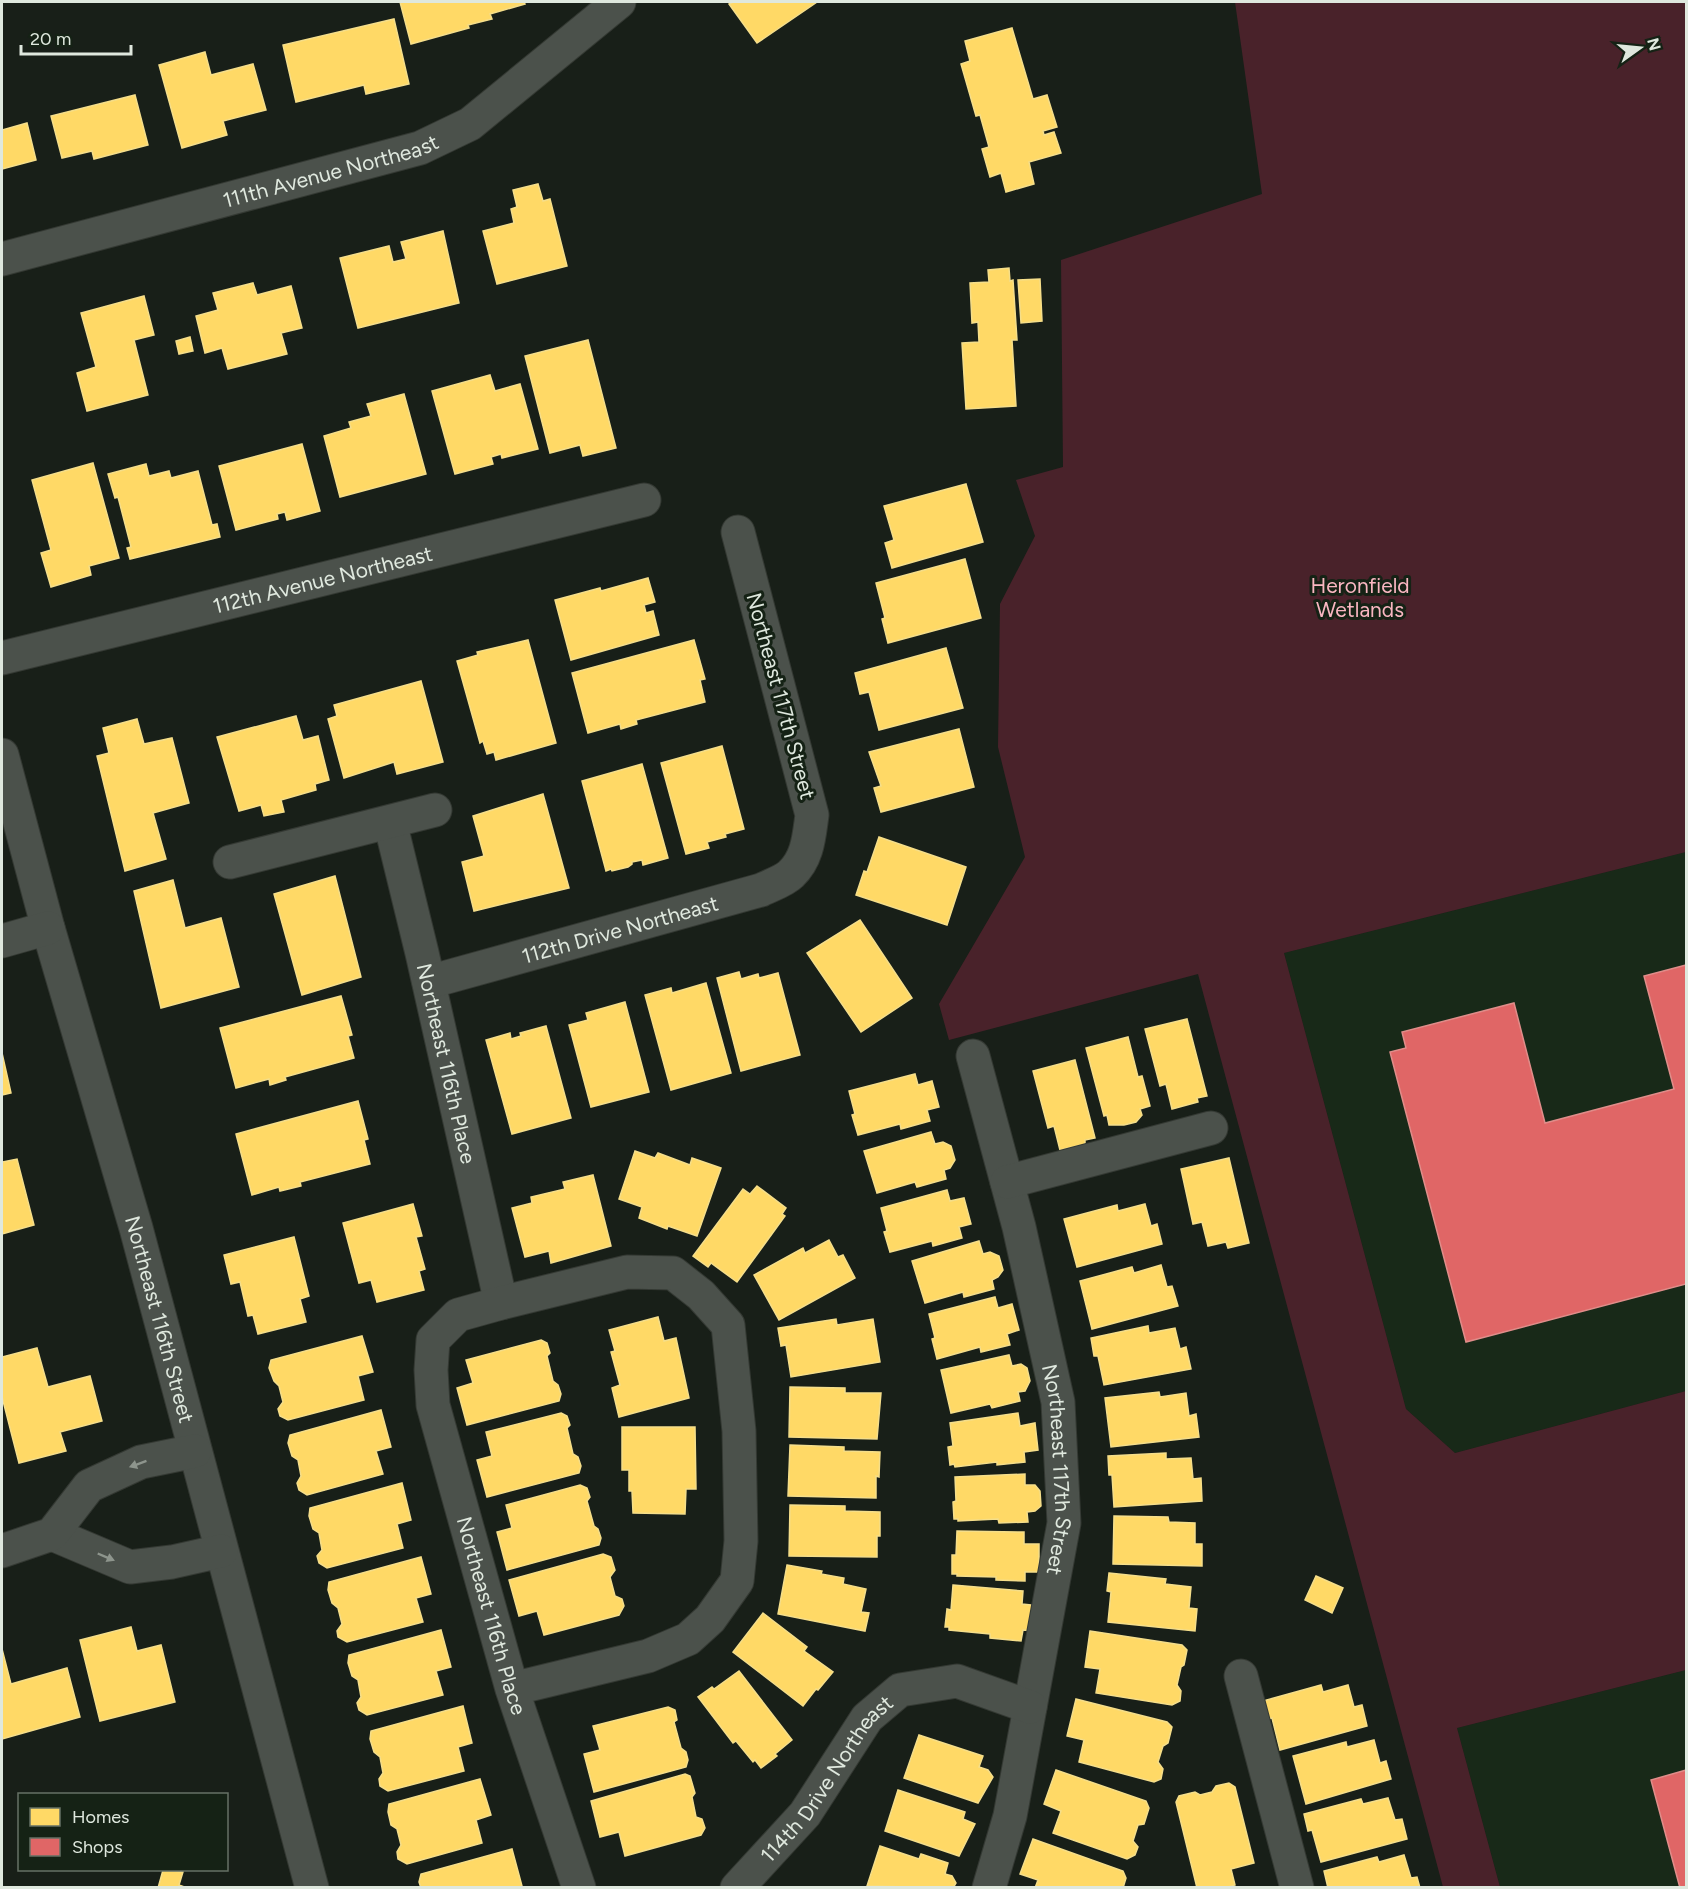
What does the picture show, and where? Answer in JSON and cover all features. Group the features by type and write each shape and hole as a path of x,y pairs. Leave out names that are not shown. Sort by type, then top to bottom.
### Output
{"street":[{"name":"111th Avenue Northeast","path":"2,258 420,148 470,124 619,2"},
{"name":"112th Avenue Northeast","path":"2,658 644,500"},
{"name":"Northeast 117th Street","path":"738,532 812,815 808,844 802,860"},
{"name":"Northeast 116th Street","path":"2,755 48,928 136,1228 312,1887"},
{"path":"230,862 435,810"},
{"name":"Northeast 116th Place","path":"390,822 429,982 501,1303 458,1315 433,1340 431,1370 433,1405 512,1689 579,1887"},
{"name":"112th Drive Northeast","path":"429,982 761,890 790,875 802,860"},
{"path":"2,941 48,928"},
{"name":"Northeast 117th Street","path":"973,1056 1019,1227 1058,1402 1064,1523 1010,1816 989,1887"},
{"path":"1007,1182 1211,1128"},
{"path":"501,1303 627,1272 673,1272 701,1295 728,1325 739,1431 741,1541 736,1581 710,1618 688,1639 648,1656 512,1689"},
{"path":"2,1551 52,1534 89,1486 141,1462 195,1451"},
{"path":"52,1534 130,1567 172,1562 221,1551"},
{"path":"1241,1676 1297,1887"},
{"name":"114th Drive Northeast","path":"737,1887 805,1814 867,1718 900,1690 957,1681 1030,1707"}],"shaded area":[{"path":"1686,852 1686,1391 1455,1453 1406,1409 1284,953"},
{"path":"1686,1670 1686,1887 1500,1887 1457,1728"}],"green space":[{"name":"Heronfield Wetlands","path":"1235,2 1686,2 1686,852 1284,953 1406,1409 1455,1453 1686,1391 1686,1670 1457,1728 1500,1887 1443,1887 1198,974 949,1040 939,1004 1025,857 998,747 1000,604 1035,536 1016,480 1063,467 1061,260 1262,194"}],"building: Homes":[{"path":"400,2 524,2 525,4 490,14 492,19 468,25 469,28 411,44"},
{"path":"733,2 817,2 757,43 729,4"},
{"path":"394,19 409,84 366,94 364,85 296,102 283,45"},
{"path":"1012,28 1033,99 1047,95 1057,127 1043,131 1044,135 1054,132 1061,153 1029,162 1034,184 1006,192 1001,173 990,177 982,149 989,147 980,115 976,116 961,64 970,61 965,41"},
{"path":"205,52 211,75 253,64 266,110 223,121 227,135 182,148 159,65"},
{"path":"135,95 148,145 94,159 92,151 62,158 51,116"},
{"path":"27,123 36,160 2,169 2,130"},
{"path":"538,184 543,201 550,199 567,266 497,284 483,231 514,223 511,209 517,207 513,190"},
{"path":"443,231 459,303 358,328 340,258 389,246 393,262 406,259 401,242"},
{"path":"1009,268 1010,281 1013,280 1017,340 1012,340 1016,406 966,409 962,343 979,342 978,322 972,323 970,283 989,282 988,270"},
{"path":"1040,279 1042,321 1021,323 1018,280"},
{"path":"253,283 257,295 291,286 302,328 281,333 287,354 228,369 222,348 205,353 196,316 218,310 213,293"},
{"path":"144,296 154,335 134,340 148,395 87,411 77,373 96,367 81,313"},
{"path":"190,337 193,351 179,354 176,341"},
{"path":"588,340 616,448 583,456 580,445 550,453 525,356"},
{"path":"490,375 495,391 520,384 538,449 502,458 501,454 491,457 493,464 455,474 432,391"},
{"path":"404,394 426,474 340,497 324,436 351,428 349,422 371,416 367,404"},
{"path":"302,444 320,511 287,520 285,512 277,514 278,519 236,530 219,466"},
{"path":"93,463 119,558 89,566 91,575 51,587 41,553 51,550 32,480"},
{"path":"146,464 149,476 169,471 171,478 198,471 212,525 217,524 220,537 130,559 127,548 131,547 118,497 115,498 108,474"},
{"path":"966,484 983,542 892,568 885,543 894,540 884,506"},
{"path":"965,559 981,618 888,643 882,619 885,618 876,583"},
{"path":"648,578 655,602 644,605 646,613 653,611 659,635 571,660 555,600 600,588 601,591"},
{"path":"528,640 556,743 496,760 494,752 487,754 483,741 480,743 457,661 478,655 477,652"},
{"path":"694,640 705,679 700,680 705,702 636,720 637,724 621,729 620,724 588,733 572,673"},
{"path":"946,648 963,708 879,730 869,692 860,694 855,673"},
{"path":"421,681 443,762 397,774 394,762 344,778 328,719 337,716 334,705"},
{"path":"296,716 303,740 318,736 329,780 315,784 316,790 281,800 284,812 264,816 261,805 239,811 217,737"},
{"path":"137,719 144,744 172,738 189,803 153,813 166,859 125,871 97,756 109,753 103,728"},
{"path":"959,729 974,787 881,812 874,788 881,786 869,752"},
{"path":"722,746 744,829 707,842 709,848 686,854 661,763"},
{"path":"642,764 668,858 643,865 642,860 632,862 628,867 606,871 582,781"},
{"path":"543,794 569,888 474,911 462,862 484,856 473,816"},
{"path":"879,837 966,867 947,925 856,895"},
{"path":"335,876 361,977 302,995 274,894"},
{"path":"173,880 185,928 221,918 239,987 161,1008 134,891"},
{"path":"860,920 912,998 861,1032 807,953"},
{"path":"739,972 741,979 758,974 759,978 778,973 800,1055 741,1071 717,978"},
{"path":"706,983 731,1073 671,1090 645,995 671,988 672,993"},
{"path":"341,996 352,1035 348,1036 354,1058 285,1077 286,1080 270,1085 269,1079 236,1088 220,1028"},
{"path":"625,1002 649,1092 591,1107 569,1025 588,1020 586,1013"},
{"path":"1187,1019 1207,1096 1197,1098 1198,1102 1172,1109 1166,1084 1160,1086 1145,1029"},
{"path":"546,1026 571,1118 512,1134 486,1040 510,1033 511,1039 521,1036 520,1033"},
{"path":"1128,1037 1138,1077 1142,1076 1150,1106 1140,1109 1142,1115 1136,1122 1109,1125 1107,1115 1104,1116 1086,1048"},
{"path":"2,1053 11,1093 2,1095"},
{"path":"1075,1060 1095,1138 1085,1140 1085,1144 1060,1150 1054,1126 1048,1128 1033,1071"},
{"path":"915,1074 918,1085 932,1081 939,1107 927,1110 930,1121 901,1129 900,1124 858,1135 852,1115 855,1114 849,1091"},
{"path":"358,1101 368,1139 364,1140 370,1164 300,1182 301,1186 280,1191 279,1187 252,1195 236,1134"},
{"path":"931,1132 935,1144 943,1142 951,1146 955,1160 950,1168 944,1170 946,1179 917,1187 915,1182 877,1193 864,1151"},
{"path":"635,1151 655,1158 658,1153 690,1165 692,1158 721,1168 697,1236 668,1226 667,1229 639,1218 642,1207 619,1199"},
{"path":"1229,1158 1249,1243 1228,1248 1226,1242 1208,1246 1202,1222 1193,1224 1181,1169"},
{"path":"17,1159 34,1225 2,1234 2,1162"},
{"path":"593,1175 611,1246 551,1263 549,1251 525,1257 512,1208 532,1203 531,1197 565,1189 563,1182"},
{"path":"757,1186 786,1208 782,1214 785,1216 737,1282 711,1263 708,1267 693,1256 743,1189 750,1194"},
{"path":"947,1190 950,1201 964,1198 971,1224 959,1227 962,1238 933,1246 932,1241 890,1252 884,1232 887,1231 881,1208"},
{"path":"413,1204 422,1236 416,1237 425,1269 419,1271 424,1290 377,1302 371,1280 359,1283 343,1223"},
{"path":"1145,1204 1151,1226 1157,1224 1162,1244 1077,1267 1064,1219 1117,1205 1118,1211"},
{"path":"294,1237 309,1296 300,1299 306,1322 258,1334 253,1315 248,1316 240,1282 231,1284 224,1255"},
{"path":"829,1240 838,1257 843,1255 855,1278 779,1320 754,1275 803,1248 805,1253"},
{"path":"979,1241 983,1254 990,1252 999,1256 1003,1270 998,1277 992,1280 994,1289 964,1297 963,1292 925,1303 912,1261"},
{"path":"1161,1265 1167,1287 1172,1286 1178,1306 1092,1329 1080,1281 1132,1267 1134,1273"},
{"path":"995,1297 998,1308 1012,1304 1019,1330 1007,1334 1010,1345 981,1352 980,1347 937,1359 929,1314"},
{"path":"658,1317 664,1341 676,1338 689,1398 619,1417 612,1388 620,1385 611,1352 615,1351 609,1330"},
{"path":"836,1319 837,1325 873,1319 880,1362 791,1377 786,1345 781,1346 778,1328"},
{"path":"1148,1326 1149,1333 1175,1328 1180,1349 1186,1347 1191,1369 1104,1385 1098,1356 1094,1356 1091,1338"},
{"path":"362,1336 373,1372 358,1376 364,1400 288,1420 280,1416 278,1409 283,1402 279,1386 274,1381 269,1368 271,1360"},
{"path":"541,1340 547,1343 550,1353 547,1356 553,1381 558,1385 561,1394 559,1401 467,1425 457,1388 473,1383 466,1360"},
{"path":"37,1348 48,1387 90,1376 102,1421 60,1432 66,1451 19,1463 2,1397 2,1357"},
{"path":"1009,1355 1012,1366 1021,1364 1027,1368 1030,1381 1025,1391 1018,1392 1020,1401 992,1408 990,1404 951,1413 941,1370"},
{"path":"790,1387 845,1388 845,1393 881,1393 877,1439 789,1437"},
{"path":"1159,1392 1160,1397 1186,1393 1189,1416 1196,1414 1199,1437 1111,1447 1105,1398"},
{"path":"381,1410 391,1447 376,1451 383,1474 307,1495 299,1490 297,1483 301,1476 298,1460 292,1456 288,1443 290,1435"},
{"path":"561,1413 567,1416 570,1425 567,1428 573,1454 578,1457 581,1466 579,1473 487,1497 477,1460 492,1456 486,1432"},
{"path":"1018,1413 1020,1426 1035,1423 1038,1450 1024,1452 1025,1462 997,1465 997,1462 955,1467 954,1464 950,1465 948,1447 953,1446 950,1423"},
{"path":"622,1427 695,1427 696,1489 686,1489 685,1514 633,1513 632,1491 629,1491 629,1470 622,1470"},
{"path":"790,1445 844,1447 844,1451 880,1452 879,1477 876,1476 876,1498 788,1496"},
{"path":"1166,1453 1166,1459 1191,1458 1193,1479 1201,1478 1202,1501 1114,1507 1108,1456"},
{"path":"1025,1474 1025,1485 1035,1485 1040,1491 1041,1506 1035,1511 1027,1512 1028,1522 999,1523 998,1519 958,1521 954,1519 955,1477"},
{"path":"402,1483 411,1520 397,1524 403,1548 327,1568 319,1563 317,1556 322,1550 319,1533 313,1529 309,1516 310,1508"},
{"path":"580,1485 587,1488 590,1497 587,1501 594,1526 598,1529 601,1538 599,1545 507,1570 497,1532 512,1528 506,1505"},
{"path":"790,1505 845,1506 845,1511 880,1512 877,1557 789,1556"},
{"path":"1114,1516 1168,1517 1169,1522 1195,1523 1195,1544 1202,1544 1202,1566 1113,1564"},
{"path":"957,1531 1024,1532 1024,1544 1039,1544 1039,1572 1025,1572 1025,1581 952,1574 952,1555 956,1555"},
{"path":"603,1554 611,1557 615,1570 610,1577 615,1596 622,1599 624,1606 619,1615 544,1635 537,1611 519,1616 509,1580"},
{"path":"421,1557 431,1594 416,1598 423,1622 347,1642 338,1637 337,1631 342,1624 338,1608 332,1603 328,1590 329,1582"},
{"path":"787,1565 822,1571 821,1574 844,1578 843,1584 866,1589 861,1612 869,1613 865,1631 778,1614"},
{"path":"1109,1573 1166,1579 1165,1584 1191,1587 1189,1608 1197,1609 1195,1631 1108,1622 1111,1592 1107,1591"},
{"path":"1316,1576 1343,1588 1332,1613 1305,1600"},
{"path":"953,1585 1023,1591 1022,1604 1031,1605 1035,1611 1034,1631 1023,1630 1021,1641 990,1638 990,1634 949,1630 949,1627 945,1627 947,1609 951,1610"},
{"path":"763,1613 807,1647 804,1651 833,1672 803,1706 733,1652"},
{"path":"131,1627 137,1651 161,1645 175,1702 100,1721 80,1640"},
{"path":"441,1630 451,1667 436,1671 443,1695 367,1715 359,1710 357,1703 361,1697 358,1680 352,1676 348,1663 349,1655"},
{"path":"1090,1631 1182,1645 1187,1650 1177,1685 1181,1691 1180,1701 1172,1705 1096,1693 1100,1669 1085,1667"},
{"path":"2,1649 11,1684 67,1668 80,1717 2,1739"},
{"path":"739,1671 792,1740 775,1754 777,1756 761,1768 736,1741 733,1743 698,1697 712,1687 714,1689"},
{"path":"1321,1685 1323,1692 1348,1685 1354,1707 1362,1705 1367,1726 1280,1750 1272,1718 1268,1719 1263,1701"},
{"path":"1076,1699 1167,1722 1172,1727 1168,1743 1163,1746 1158,1762 1163,1769 1161,1779 1154,1782 1079,1762 1084,1740 1067,1736"},
{"path":"463,1706 472,1743 458,1747 464,1771 388,1791 380,1786 379,1779 383,1773 380,1757 374,1752 370,1739 371,1731"},
{"path":"668,1707 675,1710 677,1720 674,1722 681,1748 686,1752 688,1760 686,1767 594,1792 584,1754 600,1750 593,1726"},
{"path":"919,1735 983,1756 979,1767 988,1770 993,1777 978,1803 904,1778"},
{"path":"1374,1740 1380,1763 1386,1761 1391,1779 1306,1804 1293,1756 1346,1742 1347,1747"},
{"path":"1056,1770 1146,1801 1149,1808 1144,1824 1138,1825 1133,1841 1138,1847 1135,1855 1127,1859 1053,1833 1061,1811 1044,1804"},
{"path":"685,1774 690,1776 695,1793 692,1797 696,1817 702,1819 705,1828 701,1835 625,1856 619,1832 600,1837 591,1801"},
{"path":"480,1779 491,1815 476,1820 482,1843 407,1864 398,1859 397,1852 401,1845 397,1829 391,1825 389,1804"},
{"path":"1229,1783 1235,1787 1254,1863 1231,1869 1235,1885 1225,1888 1197,1888 1176,1802 1179,1796 1195,1792 1200,1795 1212,1792 1216,1786"},
{"path":"898,1790 965,1812 963,1819 975,1824 959,1856 885,1831"},
{"path":"1388,1798 1395,1820 1402,1819 1407,1839 1321,1862 1312,1830 1308,1831 1304,1814 1361,1799 1363,1804"},
{"path":"1033,1839 1123,1871 1126,1878 1123,1888 1035,1888 1038,1880 1020,1874"},
{"path":"880,1846 919,1859 921,1854 948,1863 945,1874 952,1876 956,1883 953,1888 867,1886"},
{"path":"512,1849 522,1886 516,1888 421,1888 419,1882 421,1874"},
{"path":"1404,1855 1411,1878 1417,1877 1420,1888 1328,1888 1324,1871 1377,1857 1379,1862"},
{"path":"163,1871 183,1872 179,1885 187,1888 158,1888"}],"building: Shops":[{"path":"1686,965 1686,1284 1466,1342 1390,1052 1406,1048 1402,1032 1514,1003 1545,1123 1674,1089 1644,976"},
{"path":"1686,1770 1686,1888 1680,1888 1651,1780"}]}
